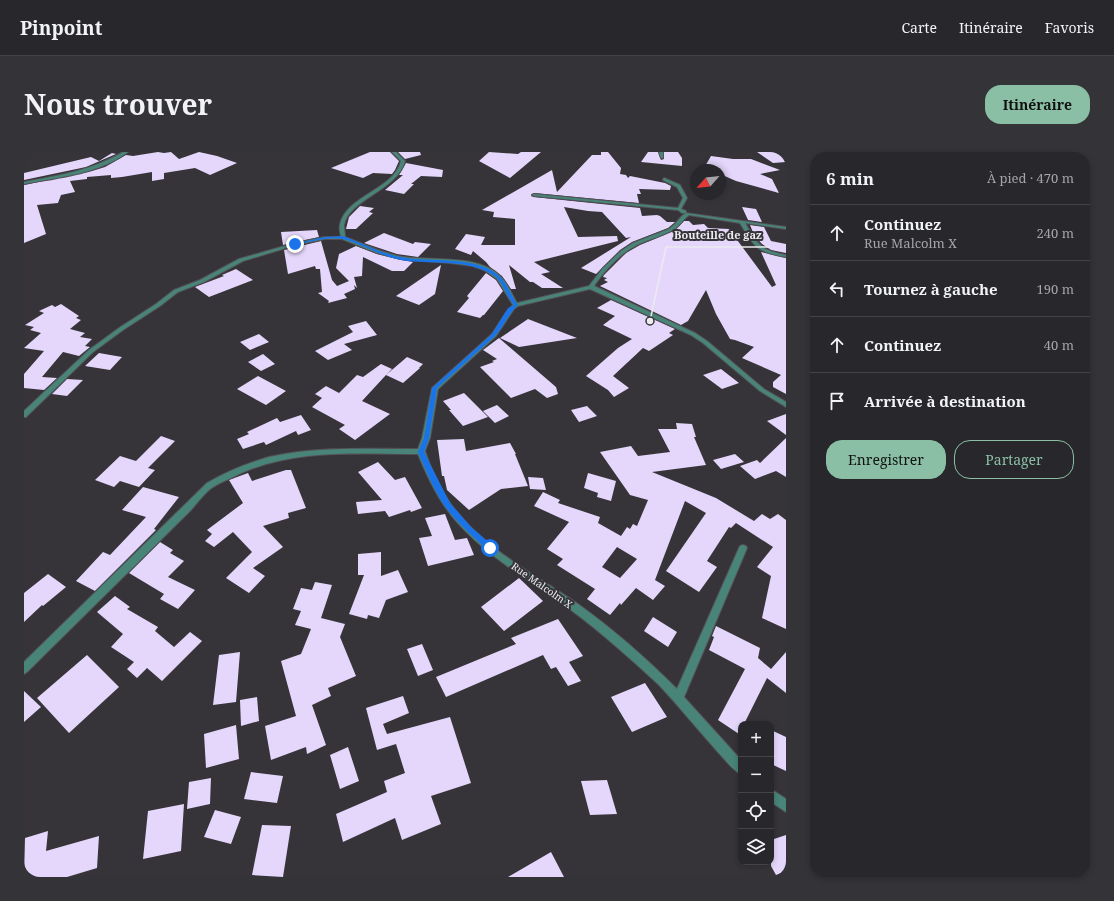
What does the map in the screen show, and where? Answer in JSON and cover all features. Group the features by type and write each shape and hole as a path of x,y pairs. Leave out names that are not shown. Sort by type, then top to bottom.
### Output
{"street":[{"path":"24,183 80,172 108,162 126,152"},
{"path":"343,238 342,224 352,210 402,169 403,161 394,152"},
{"path":"661,152 662,157"},
{"path":"664,179 679,186 686,198 679,209"},
{"path":"534,195 679,209 688,214 786,228"},
{"path":"591,288 600,273 635,244 655,237 676,226 683,216 688,214"},
{"path":"742,222 759,249 765,252 786,256"},
{"path":"24,415 91,351 121,328 158,306 176,291 202,281 241,260 295,244 325,238 343,238 387,255 402,259 456,263 480,267 496,274 501,279 510,298 516,305"},
{"path":"24,669 188,508 204,489 227,475 257,462 299,455 344,452 421,452 426,438 435,388 494,335 500,328 510,309 516,305 591,288 693,334 705,342 762,390 786,405"},
{"name":"Rue Malcolm X","path":"421,452 439,490 448,505 469,529 490,548 519,570 595,623 648,668 678,698 724,752 738,765"},
{"path":"678,698 743,548"},
{"path":"774,797 786,806"}],"building":[{"path":"158,152 171,152 179,159 199,152 237,163 210,175 195,168 164,173 164,179 152,181 152,172 111,178 111,175 87,177 87,179 70,181 75,192 61,195 58,203 37,205 46,234 24,243 24,185 92,171 105,167 126,155 133,156"},
{"path":"370,152 390,152 399,161 392,174 373,173 363,178 331,168"},
{"path":"398,152 420,152 421,155 405,159"},
{"path":"489,152 518,154 521,152 541,152 510,178 479,161"},
{"path":"601,152 608,152 621,168 620,174 626,175 628,178 630,176 665,183 671,186 670,190 639,189 641,194 637,194 639,203 534,193 531,196 640,208 642,216 657,215 667,222 675,222 668,228 632,242 620,250 596,274 581,268 631,237 626,238 602,212 564,207 578,237 617,236 618,241 534,262 550,272 541,274 563,288 542,288 533,282 530,282 509,265 516,289 511,289 502,276 473,251 471,255 455,249 466,234 485,237 481,245 515,245 515,219 493,217 494,212 482,210 552,170 557,192 592,155 601,155"},
{"path":"648,152 658,152 661,160 664,159 664,152 678,152 682,158 682,166 641,162"},
{"path":"757,152 786,152 786,162 773,163"},
{"path":"112,153 116,154 86,167 24,180 24,173 91,157 99,161"},
{"path":"711,156 733,159 751,159 780,170 760,174 772,179 779,193 736,181 726,177 726,164 706,164"},
{"path":"406,163 443,170 442,177 421,176 411,184 414,184 404,194 385,190 403,175 399,175"},
{"path":"360,206 374,208 369,212 373,213 356,229 346,229 349,217"},
{"path":"742,207 756,209 762,222 748,220"},
{"path":"684,221 689,221 693,225 704,224 708,228 729,229 772,287 776,285 761,252 786,258 786,394 773,387 773,382 781,375 742,358 754,347 730,339 716,314 706,290 688,321 681,325 600,286 608,282 604,280 607,278 603,277 604,275 626,253 640,245 674,231"},
{"path":"750,225 764,227 771,241 786,244 786,253 771,250 762,244 754,235"},
{"path":"317,230 319,237 283,245 281,232"},
{"path":"384,233 413,244 415,242 431,244 418,257 397,254 364,243"},
{"path":"321,241 332,280 337,286 349,281 336,268 339,254 356,246 377,254 413,262 404,271 392,271 363,257 362,276 354,277 357,288 354,285 355,289 344,294 347,298 328,303 329,301 318,293 322,292 320,269 316,269 315,266 288,274 284,250"},
{"path":"441,265 435,294 419,305 396,296"},
{"path":"236,269 253,280 209,297 195,287 224,276 222,275"},
{"path":"486,273 496,280 503,291 480,318 457,312 469,298 467,296"},
{"path":"611,300 675,329 669,333 673,335 649,351 643,348 613,376 629,388 614,397 608,390 586,376 618,348 632,339 603,325 615,316 597,308"},
{"path":"61,304 79,316 76,318 81,320 70,329 85,333 80,337 92,339 85,346 90,347 79,356 63,352 42,377 57,378 44,390 24,388 24,374 44,351 24,348 41,333 30,330 34,327 25,325 44,313 39,311 52,305 55,307"},
{"path":"528,319 577,338 519,347 500,338"},
{"path":"366,321 377,335 344,344 352,350 328,360 315,351 353,332 348,326"},
{"path":"259,334 269,342 250,350 240,342"},
{"path":"499,338 556,387 558,394 547,398 535,389 511,398 480,367 494,362 492,361 497,359 483,350"},
{"path":"99,353 122,357 110,370 85,366"},
{"path":"263,354 275,364 261,371 248,362"},
{"path":"407,357 423,364 403,383 386,375"},
{"path":"381,364 392,369 362,401 390,414 355,440 339,429 345,425 312,407 322,398 315,394 326,386 339,393 357,375 363,377"},
{"path":"721,369 739,383 722,389 703,375"},
{"path":"258,376 286,391 266,405 237,389"},
{"path":"67,379 83,380 67,396 52,394"},
{"path":"464,393 488,417 463,426 443,401"},
{"path":"497,405 509,416 495,423 483,411"},
{"path":"587,406 597,416 579,422 571,410"},
{"path":"786,414 786,435 767,421"},
{"path":"301,415 311,430 298,435 296,431 266,445 264,442 243,449 237,439 249,434 247,432 277,418 280,422"},
{"path":"676,423 692,424 696,437 694,437 706,465 652,472 716,498 754,521 762,514 770,519 778,514 786,520 786,629 762,618 771,576 757,567 773,547 736,523 731,528 729,527 707,561 717,567 699,592 666,571 706,513 685,501 655,580 665,586 653,600 636,588 610,615 587,599 595,589 557,565 563,559 547,549 569,522 534,506 543,492 560,500 558,503 600,517 598,523 621,536 627,527 630,529 633,524 637,526 648,500 630,495 600,452 631,446 638,456 670,452 658,429 677,429","holes":["617,547 637,559 620,578 602,567"]},
{"path":"161,436 175,441 148,468 155,470 139,487 120,481 114,487 95,480 120,456 136,461"},
{"path":"786,438 786,477 776,471 755,479 740,466 757,460 760,463"},
{"path":"464,439 466,451 510,443 516,454 528,486 501,489 469,510 447,490 444,476 442,476 437,440"},
{"path":"735,454 744,462 721,469 713,460"},
{"path":"378,462 395,480 405,477 422,508 411,512 410,510 389,517 385,511 358,514 356,502 382,500 358,472"},
{"path":"286,470 291,470 306,508 288,513 289,518 263,526 283,547 253,568 265,576 249,593 226,578 252,552 233,532 214,547 205,541 212,534 207,530 243,503 229,480 248,473 252,481"},
{"path":"588,473 616,481 611,501 597,497 598,493 584,488"},
{"path":"528,477 543,478 546,490 530,489"},
{"path":"143,487 179,497 154,529 156,530 95,591 76,581 103,552 110,555 146,517 122,510"},
{"path":"445,514 455,540 467,538 474,555 428,566 419,538 432,536 425,518"},
{"path":"160,542 173,550 170,553 184,561 168,577 195,590 178,609 160,599 164,594 129,573"},
{"path":"381,552 381,576 398,570 408,592 386,600 379,618 368,615 367,619 349,614 364,575 358,575 358,554"},
{"path":"48,574 66,587 43,606 42,605 24,622 24,593"},
{"path":"519,578 543,601 504,631 481,607"},
{"path":"315,582 332,585 321,618 345,624 340,637 356,676 328,688 331,696 312,705 326,745 307,754 306,747 271,760 265,726 296,716 281,661 301,654 311,629 295,625 301,611 293,609 301,588 312,590"},
{"path":"115,596 130,607 127,609 158,627 155,631 174,647 190,632 202,641 162,681 147,668 137,678 127,669 134,662 111,647 123,634 97,612"},
{"path":"653,617 677,632 668,647 644,631"},
{"path":"558,619 583,656 569,662 581,681 568,686 556,667 551,669 543,655 446,697 436,677 516,644 511,638"},
{"path":"716,626 760,648 758,658 771,669 786,652 786,693 767,678 746,721 738,721 738,733 718,720 745,669 709,650 714,637 712,636"},
{"path":"422,644 433,670 418,676 407,649"},
{"path":"240,652 236,702 213,705 219,655"},
{"path":"87,655 119,687 69,733 37,698"},
{"path":"645,683 667,717 632,732 611,697"},
{"path":"24,691 41,707 24,722"},
{"path":"403,696 409,713 383,724 387,734 450,717 471,783 431,796 441,824 402,840 395,818 343,842 336,814 387,792 384,781 405,773 396,744 377,750 366,708"},
{"path":"257,697 259,721 241,726 240,700"},
{"path":"236,725 239,759 206,768 204,734"},
{"path":"774,731 786,737 786,771 774,765"},
{"path":"348,747 359,781 340,789 330,755"},
{"path":"251,772 283,776 277,803 244,799"},
{"path":"211,778 210,804 187,809 189,782"},
{"path":"607,780 617,814 590,815 581,781"},
{"path":"184,804 181,851 143,859 148,811"},
{"path":"215,810 241,817 231,844 204,837"},
{"path":"262,825 291,826 283,877 252,875"},
{"path":"48,831 46,851 99,836 97,868 67,877 24,877 25,838"},
{"path":"786,835 786,871 776,875 771,866 774,865 774,839"},
{"path":"551,852 564,877 508,877"}],"place":[{"name":"Bouteille de gaz","path":"650,321"}],"route":[{"path":"295,244 325,238 343,238 387,255 402,259 469,264 488,270 496,274 501,279 510,298 516,305 510,309 500,328 494,335 452,371 435,388 426,438 421,452 439,490 448,505 469,529 490,548"}]}
